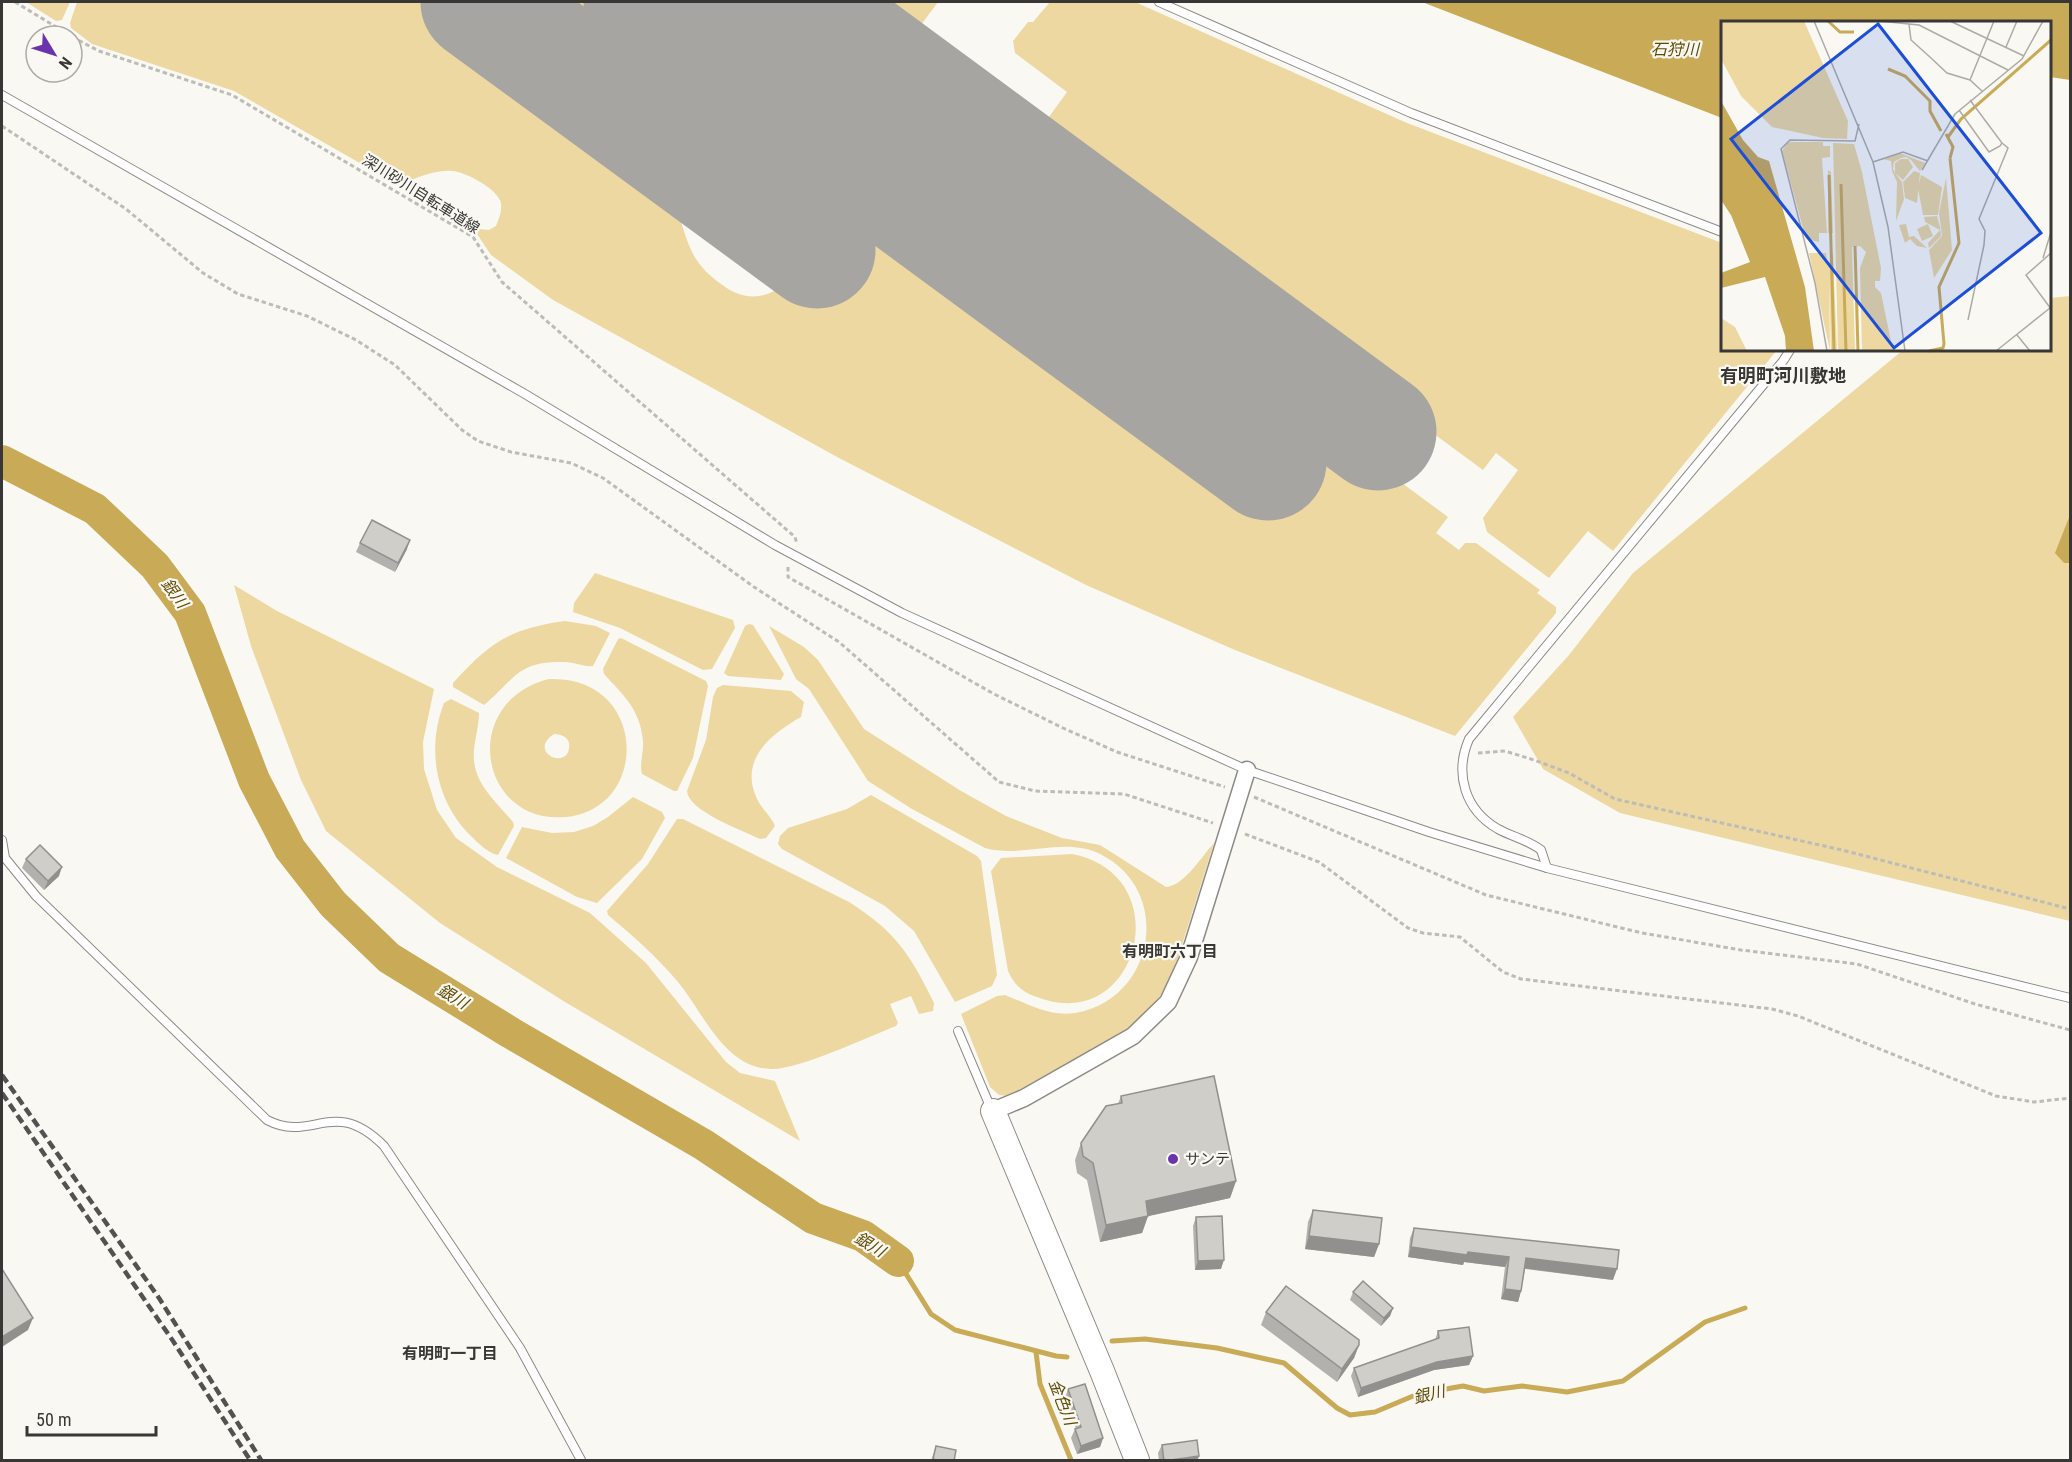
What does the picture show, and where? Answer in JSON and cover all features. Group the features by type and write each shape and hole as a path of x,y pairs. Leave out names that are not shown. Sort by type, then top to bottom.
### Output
{"street":[{"path":"1137,1461 1102,1371 993,1111 1024,1098 1133,1036 1168,1002 1189,957 1247,770"}],"lane":[{"path":"1159,2 1411,113 1721,232"},
{"path":"2,95 525,394 794,555 902,613 1247,770 1429,832 1547,867 2070,998"},
{"path":"1547,867 1541,850 1485,820 1470,803 1461,780 1461,756 1468,740 1488,713 1776,370 1789,351"},
{"path":"2,840 5,858 36,896 267,1120 281,1127 293,1128 324,1121 350,1122 368,1130 384,1146 520,1348 581,1461"},
{"path":"958,1031 993,1111"}],"path":[{"name":"深川砂川自転車道線","path":"15,2 51,24"},
{"name":"深川砂川自転車道線","path":"84,43 99,51 232,95 473,237 501,282 795,537 797,543 794,555"},
{"path":"2,126 126,209 203,273 238,294 308,316 356,340 395,365 414,380 462,430 478,441 511,453 571,463 603,478 754,586 839,642 999,782 1035,791 1124,794 1229,828 1319,862 1408,928 1423,933 1460,937 1503,972 1521,980 1772,1009 1798,1016 1996,1096 2034,1102 2070,1098"},
{"path":"1461,756 1505,751 1569,773 1615,799 1842,850 2070,909"}],"shaded area":[{"path":"26,2 70,2 62,20 56,21"},
{"path":"77,2 422,2 653,171 674,202 693,254 702,267 721,284 738,294 755,296 770,293 784,285 808,260 828,231 516,2 749,2 789,31 825,71 991,193 998,185 1448,517 1436,533 1459,550 1465,543 1476,543 1540,590 1537,593 1556,607 1556,613 1455,736 1235,650 1086,585 839,458 553,300 491,255 477,234 479,229 489,230 496,226 501,209 499,198 481,182 458,172 445,171 425,175 398,185 234,91 92,44 84,38 84,24 70,23"},
{"path":"761,2 830,2 854,28 896,59 881,78 841,48 794,26"},
{"path":"862,2 938,2 912,37"},
{"path":"1050,2 1135,2 1407,123 1721,243 1721,351 1776,351 1613,551 1588,531 1549,578 1487,532 1483,518 1518,470 1496,453 1483,470 1033,139 1067,92 1015,53 1013,41 1028,22 1033,22"},
{"path":"1028,144 1410,426 1414,454 1385,459 1002,179"},
{"path":"2070,296 2070,921 1620,813 1543,769 1513,717 1569,655 1633,573 1902,351 2051,351 2051,298"},
{"path":"595,573 733,620 735,628 712,669 703,670 620,628 573,612 574,603"},
{"path":"234,585 277,611 434,689 423,742 424,769 437,810 456,838 497,867 590,913 646,963 726,1062 740,1073 775,1081 800,1141 565,1002 440,923 326,831 301,780 251,646"},
{"path":"565,621 596,626 610,633 593,666 565,662 537,664 518,673 484,705 453,687 453,683 490,647 529,628"},
{"path":"753,625 784,674 781,680 728,676 724,673 745,626"},
{"path":"769,626 804,647 818,660 864,729 961,791 1006,816 1062,838 1100,845 1166,887 1179,882 1186,876 1214,843 1172,977 1142,1017 1129,1029 1008,1096 999,1095 990,1087 961,1014 997,996 1005,995 1039,1009 1066,1014 1102,1004 1123,988 1137,967 1145,943 1146,918 1139,894 1125,872 1102,855 1088,849 1059,847 999,851 985,848 912,809 868,781 809,689 796,679"},
{"path":"621,638 706,681 708,686 693,758 677,791 642,774 643,741 635,712 604,674 603,669 618,639"},
{"path":"549,679 582,683 605,698 620,719 626,744 624,769 613,792 594,809 566,817 537,814 514,802 498,783 491,760 491,735 501,711 520,692","holes":["554,734 565,737 569,742 567,754 562,758 556,758 546,752 547,741"]},
{"path":"723,685 791,691 804,702 801,717 770,739 756,758 752,769 755,794 775,826 766,838 760,839 706,813 696,806 687,791 706,740 713,697 717,688"},
{"path":"451,699 479,713 474,750 476,772 486,790 513,822 514,826 498,855 480,845 471,836 449,807 442,791 435,756 436,738 444,703"},
{"path":"871,795 977,856 981,861 997,975 992,986 955,1002 914,931 885,906 782,849 778,844 780,836 788,828 847,809"},
{"path":"633,797 662,812 665,818 642,859 597,903 577,897 506,858 522,827 552,833 574,832 593,826"},
{"path":"677,819 683,819 849,902 865,913 890,934 909,957 934,1003 933,1011 919,1014 911,996 890,1004 898,1023 896,1026 815,1059 771,1069 755,1066 740,1059 716,1036 670,973 608,915 607,911 648,864"},
{"path":"1072,854 1105,867 1126,889 1135,916 1134,945 1124,971 1105,991 1079,1002 1046,1000 1033,996 1019,987 1008,971 991,871 1001,858"}],"water":[{"name":"石狩川","path":"1422,2 2070,2 2070,80 2051,77 2051,21 1721,21 1721,118"},
{"path":"2070,515 2070,563 2064,563 2055,553"}],"building":[{"path":"372,520 410,540 398,563 360,543"},
{"path":"40,845 62,867 48,881 26,859"},
{"path":"1214,1076 1236,1181 1146,1201 1148,1216 1106,1225 1093,1163 1083,1156 1081,1143 1106,1106 1122,1103 1121,1096"},
{"path":"1313,1210 1382,1218 1379,1244 1309,1236"},
{"path":"1222,1216 1224,1260 1198,1261 1196,1217"},
{"path":"1414,1228 1619,1250 1617,1269 1526,1258 1521,1291 1505,1289 1509,1257 1468,1252 1467,1255 1411,1247"},
{"path":"2,1269 33,1318 2,1337"},
{"path":"1363,1281 1393,1308 1384,1318 1353,1292"},
{"path":"1286,1286 1359,1340 1359,1345 1342,1369 1266,1312"},
{"path":"1469,1327 1473,1356 1437,1362 1361,1388 1354,1368 1439,1338 1438,1331"},
{"path":"1085,1384 1103,1438 1081,1446 1075,1429 1081,1427 1068,1389"},
{"path":"1197,1440 1199,1456 1164,1461 1162,1445"},
{"path":"936,1446 956,1450 954,1461 933,1459"}],"waterway":[{"name":"銀川","path":"2,461 95,509 155,566 190,613 254,780 290,849 333,904 389,958 511,1033 704,1145 813,1218 863,1236 898,1261"},
{"name":"銀川","path":"898,1261 931,1314 955,1330 1067,1357"},
{"name":"銀川","path":"1112,1341 1145,1339 1217,1348 1284,1363 1337,1408 1350,1415 1375,1412 1418,1394 1463,1386 1484,1391 1522,1386 1567,1392 1623,1381 1705,1322 1745,1308"},
{"name":"金色川","path":"1036,1352 1040,1384 1071,1460"}],"runway":[{"path":"479,2 817,250"},
{"path":"642,2 1268,462"},
{"path":"795,2 1378,432"}],"railway":[{"path":"2,1075 159,1298 261,1460"},
{"path":"2,1093 173,1341 250,1460"}],"place":[{"name":"サンテ","path":"1173,1159"}],"district":[{"name":"有明町河川敷地","path":"1783,376"},
{"name":"有明町六丁目","path":"1170,951"},
{"name":"有明町一丁目","path":"450,1353"}]}
